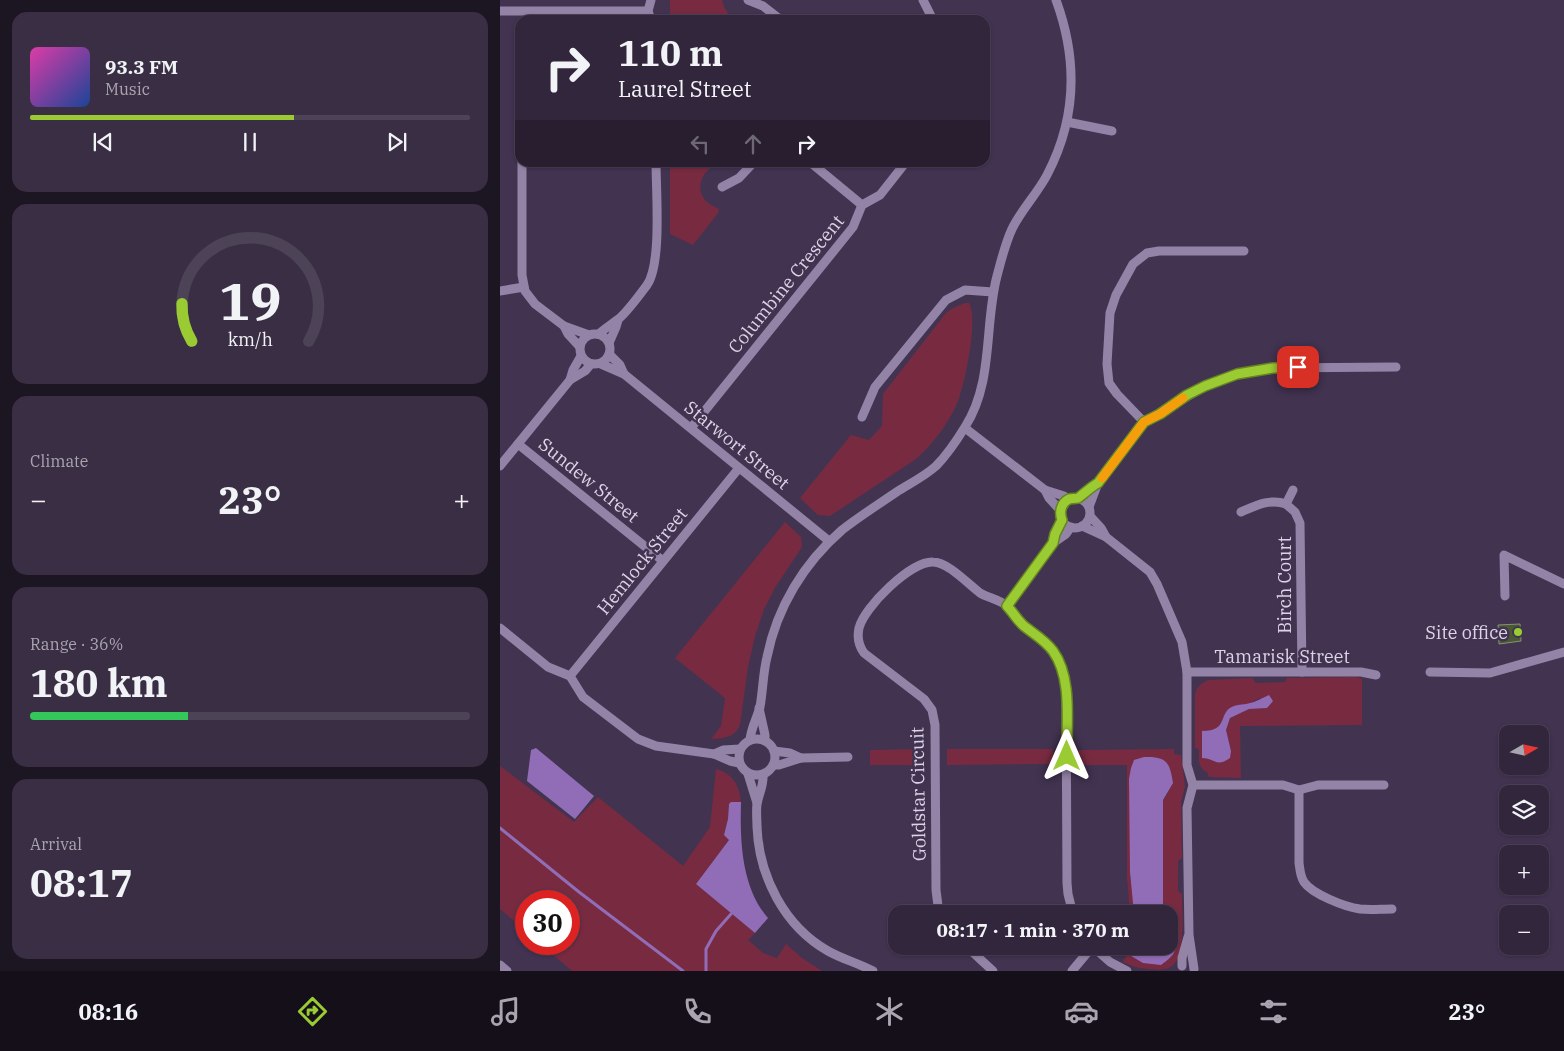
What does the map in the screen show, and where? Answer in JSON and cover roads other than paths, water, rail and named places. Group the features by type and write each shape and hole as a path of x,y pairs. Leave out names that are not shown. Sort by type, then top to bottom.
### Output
{"street":[{"path":"650,15 652,0"},
{"path":"748,0 763,6 775,15"},
{"path":"923,0 930,15"},
{"path":"750,740 759,708 772,635 789,593 800,576 829,541 866,512 935,466 965,428 974,409 983,380 988,353 993,292 997,275 1011,233 1046,176 1061,143 1066,122 1070,101 1071,56 1065,26 1056,0"},
{"path":"500,11 518,15"},
{"path":"1066,122 1112,131"},
{"path":"522,167 522,275 524,286 531,300 564,326 589,335 599,334 604,328 618,320 647,285 654,272 656,256 656,167"},
{"path":"722,187 739,178 749,167"},
{"path":"816,167 862,205"},
{"name":"Columbine Crescent","path":"691,428 853,227 862,205 880,195 902,167"},
{"path":"1144,422 1112,389 1107,370 1111,306 1133,264 1142,256 1153,252 1244,251"},
{"path":"500,291 524,286"},
{"path":"862,417 875,387 946,300 965,290 993,292"},
{"path":"581,356 591,364 601,364 608,358 610,354 609,343 618,320"},
{"path":"564,326 568,334 580,346"},
{"path":"599,334 609,343"},
{"path":"570,380 581,356 580,346 584,338 589,335"},
{"name":"Starwort Street","path":"610,354 620,365 624,374"},
{"path":"500,466 570,380 585,371 591,364"},
{"name":"Starwort Street","path":"601,364 624,374 829,541"},
{"path":"1082,526 1090,512 1098,483 1144,422 1205,386 1237,374 1255,371 1290,368 1396,367"},
{"path":"965,428 1045,490 1083,500 1106,537"},
{"name":"Sundew Street","path":"518,444 663,561"},
{"name":"Hemlock Street","path":"570,676 740,468"},
{"path":"1060,510 1065,502 1098,483"},
{"path":"1045,490 1049,498 1060,510 1062,520 1071,528"},
{"path":"1241,512 1269,502 1286,504 1293,490"},
{"name":"Birch Court","path":"1286,504 1295,512 1300,524 1302,672"},
{"path":"1053,543 1062,520"},
{"path":"1007,606 1053,543 1071,528 1082,526 1106,537 1145,567 1154,578 1182,642 1187,672 1187,765 1193,785 1187,808 1188,935 1195,970 1178,969 1188,935"},
{"path":"1505,596 1504,555 1564,584"},
{"name":"Goldstar Circuit","path":"938,905 935,725 932,710 924,699 864,653 860,645 859,629 869,610 890,587 915,568 931,562 942,564 980,592 1007,606 1023,625 1044,641 1054,652 1066,679 1067,883 1070,905"},
{"path":"500,628 548,667 570,676 583,696 638,739 656,746 714,754 739,763"},
{"path":"1430,672 1490,673 1564,652"},
{"name":"Tamarisk Street","path":"1187,672 1360,672 1376,675"},
{"path":"759,708 765,741"},
{"path":"760,739 765,741 774,751 775,761 767,772 763,774 748,774 739,763 738,753 742,745 750,740 760,739"},
{"path":"714,754 723,750 740,749"},
{"path":"774,751 790,753 801,758"},
{"path":"773,765 801,758 848,757"},
{"path":"748,774 757,803 760,859 770,886 780,904 801,930 814,942 873,971"},
{"path":"757,803 764,784 763,774"},
{"path":"1193,785 1283,785 1299,790 1318,784 1384,785"},
{"path":"1299,790 1299,863 1300,872 1305,883 1315,892 1349,906 1360,909 1392,909"},
{"path":"976,955 993,971"},
{"path":"1072,971 1085,955"},
{"path":"1102,955 1127,971"},
{"path":"500,965 507,971"}],"waterway":[{"path":"500,828 579,892 683,971"},
{"path":"706,971 706,949 716,931 731,914"}],"place":[{"name":"Site office","path":"1518,632"}]}
